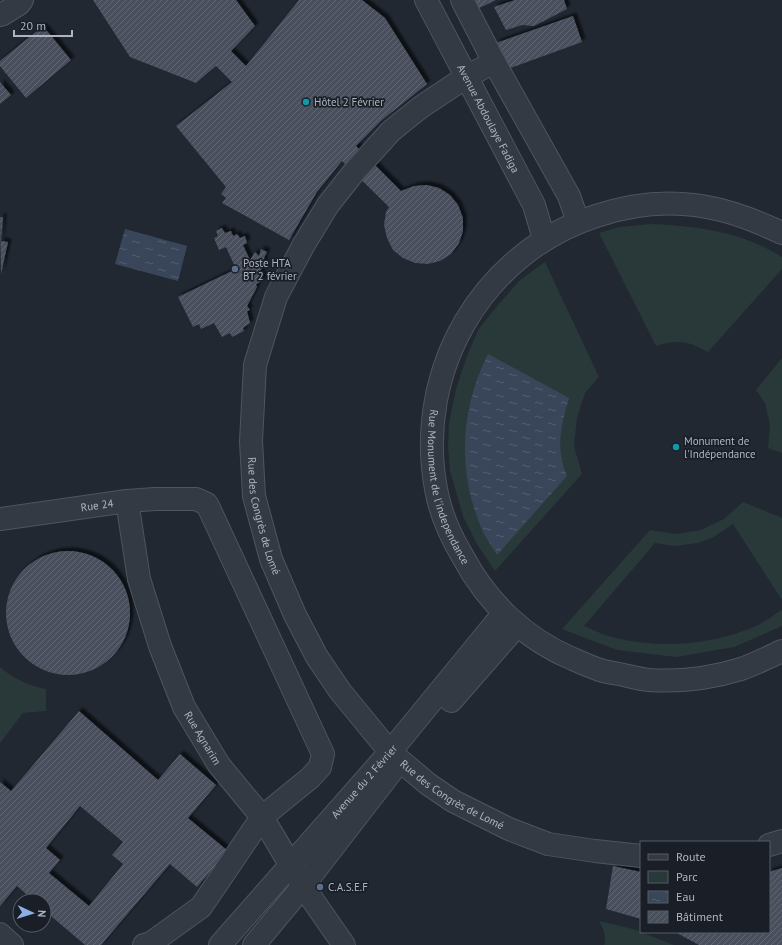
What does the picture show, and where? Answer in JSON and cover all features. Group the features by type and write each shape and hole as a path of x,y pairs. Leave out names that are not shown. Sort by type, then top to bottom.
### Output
{"street":[{"path":"0,15 22,0"},
{"name":"Avenue Abdoulaye Fadiga","path":"426,0 534,205 544,239"},
{"path":"462,0 494,62 569,196 578,222"},
{"name":"Rue des Congrès de Lomé","path":"494,62 466,77 421,107 391,131 358,167 328,206 303,246 276,297 255,365 252,440 254,496 271,559 295,615 317,656 340,691 395,756 428,784 453,801 509,829 548,844 640,856"},
{"name":"Rue Monument de l'independance","path":"782,232 752,219 718,209 682,204 647,204 611,211 578,222 544,239 506,268 475,305 451,347 437,393 432,441 436,489 451,535 474,578 511,620 557,652 601,671 648,680 696,679 742,669 782,651"},
{"name":"Rue 24","path":"0,519 128,501 155,499 196,499 207,504 323,754 320,767 310,778 262,817"},
{"name":"Rue Agnarim","path":"128,501 139,579 160,646 184,707 219,765 262,817 304,886 344,945"},
{"name":"Avenue du 2 Février","path":"254,945 304,886 395,756 492,627 511,620"},
{"name":"Avenue du 2 Février","path":"220,945 290,864 395,756"},
{"path":"144,945 151,942 200,907 262,817"},
{"path":"770,845 782,841"},
{"path":"0,934 12,945"}],"green space":[{"path":"651,224 685,226 736,236 767,248 782,257 782,269 708,352 695,345 683,342 671,342 656,346 599,233 620,227"},
{"path":"545,262 599,377 585,393 577,418 574,446 582,474 495,571 477,544 463,516 450,471 448,446 449,423 456,389 478,330 520,280"},
{"path":"782,358 782,453 768,448 770,425 765,403 756,390"},
{"path":"743,502 782,518 782,600 733,524 714,537 698,543 674,546 655,543 584,626 616,638 669,644 704,641 739,632 759,624 782,610 782,626 734,647 676,657 617,650 562,629 650,530 676,534 701,530 724,519"},
{"path":"0,667 21,681 46,689 46,711 23,713 0,743"},
{"path":"599,921 633,929 674,945 604,945 605,936"}],"water":[{"path":"125,229 187,246 178,281 115,264"},
{"path":"488,354 569,398 560,437 561,456 567,476 497,555 484,534 475,512 469,489 465,444 471,398 478,376"}],"building":[{"name":"Hôtel 2 Février","path":"93,0 236,0 255,26 231,51 246,66 299,0 362,0 385,18 427,84 382,120 356,146 401,191 414,186 427,185 439,188 450,195 458,205 463,218 463,231 459,243 451,254 440,261 428,264 415,263 403,258 393,250 387,238 384,225 386,212 389,207 342,161 317,192 289,240 222,203 226,198 221,194 226,187 176,126 232,82 216,66 196,83 130,57"},
{"path":"473,0 496,0 477,9"},
{"path":"515,0 564,0 567,9 534,26 522,25 506,30 494,7"},
{"path":"573,16 582,42 505,70 496,43"},
{"path":"43,26 71,60 26,98 0,66 0,61"},
{"path":"0,82 11,95 0,104"},
{"path":"0,217 3,217 1,241 8,242 1,274"},
{"path":"222,228 225,233 231,231 233,236 237,234 240,238 245,236 247,243 243,245 250,260 255,252 259,256 261,249 267,252 264,258 265,265 260,271 264,280 256,284 257,287 247,306 250,310 247,311 250,323 243,328 244,331 232,337 230,333 222,337 214,323 201,329 199,324 193,327 178,297 236,269 226,247 219,250 214,238 218,236 216,231"},
{"path":"68,551 92,555 103,561 112,569 120,578 126,589 130,613 126,637 120,648 112,657 103,665 92,671 68,675 44,671 33,665 24,657 16,648 10,637 6,613 10,589 16,578 24,569 33,561 44,555"},
{"path":"79,711 158,780 180,754 216,785 188,818 228,851 197,887 170,864 101,945 85,945 52,917 52,893 25,893 17,886 0,906 0,782 11,791","holes":["80,806 123,842 112,855 123,864 89,906 49,873 60,860 46,848"]},
{"path":"613,866 640,872 640,919 606,909"},
{"path":"782,868 782,945 699,945 677,933 770,933 770,872"}],"place":[{"name":"Hôtel 2 Février","path":"306,102"},
{"name":"Poste HTA BT 2 février","path":"235,269"},
{"name":"Monument de l'Indépendance","path":"676,447"},
{"name":"C.A.S.E.F","path":"320,887"}]}
